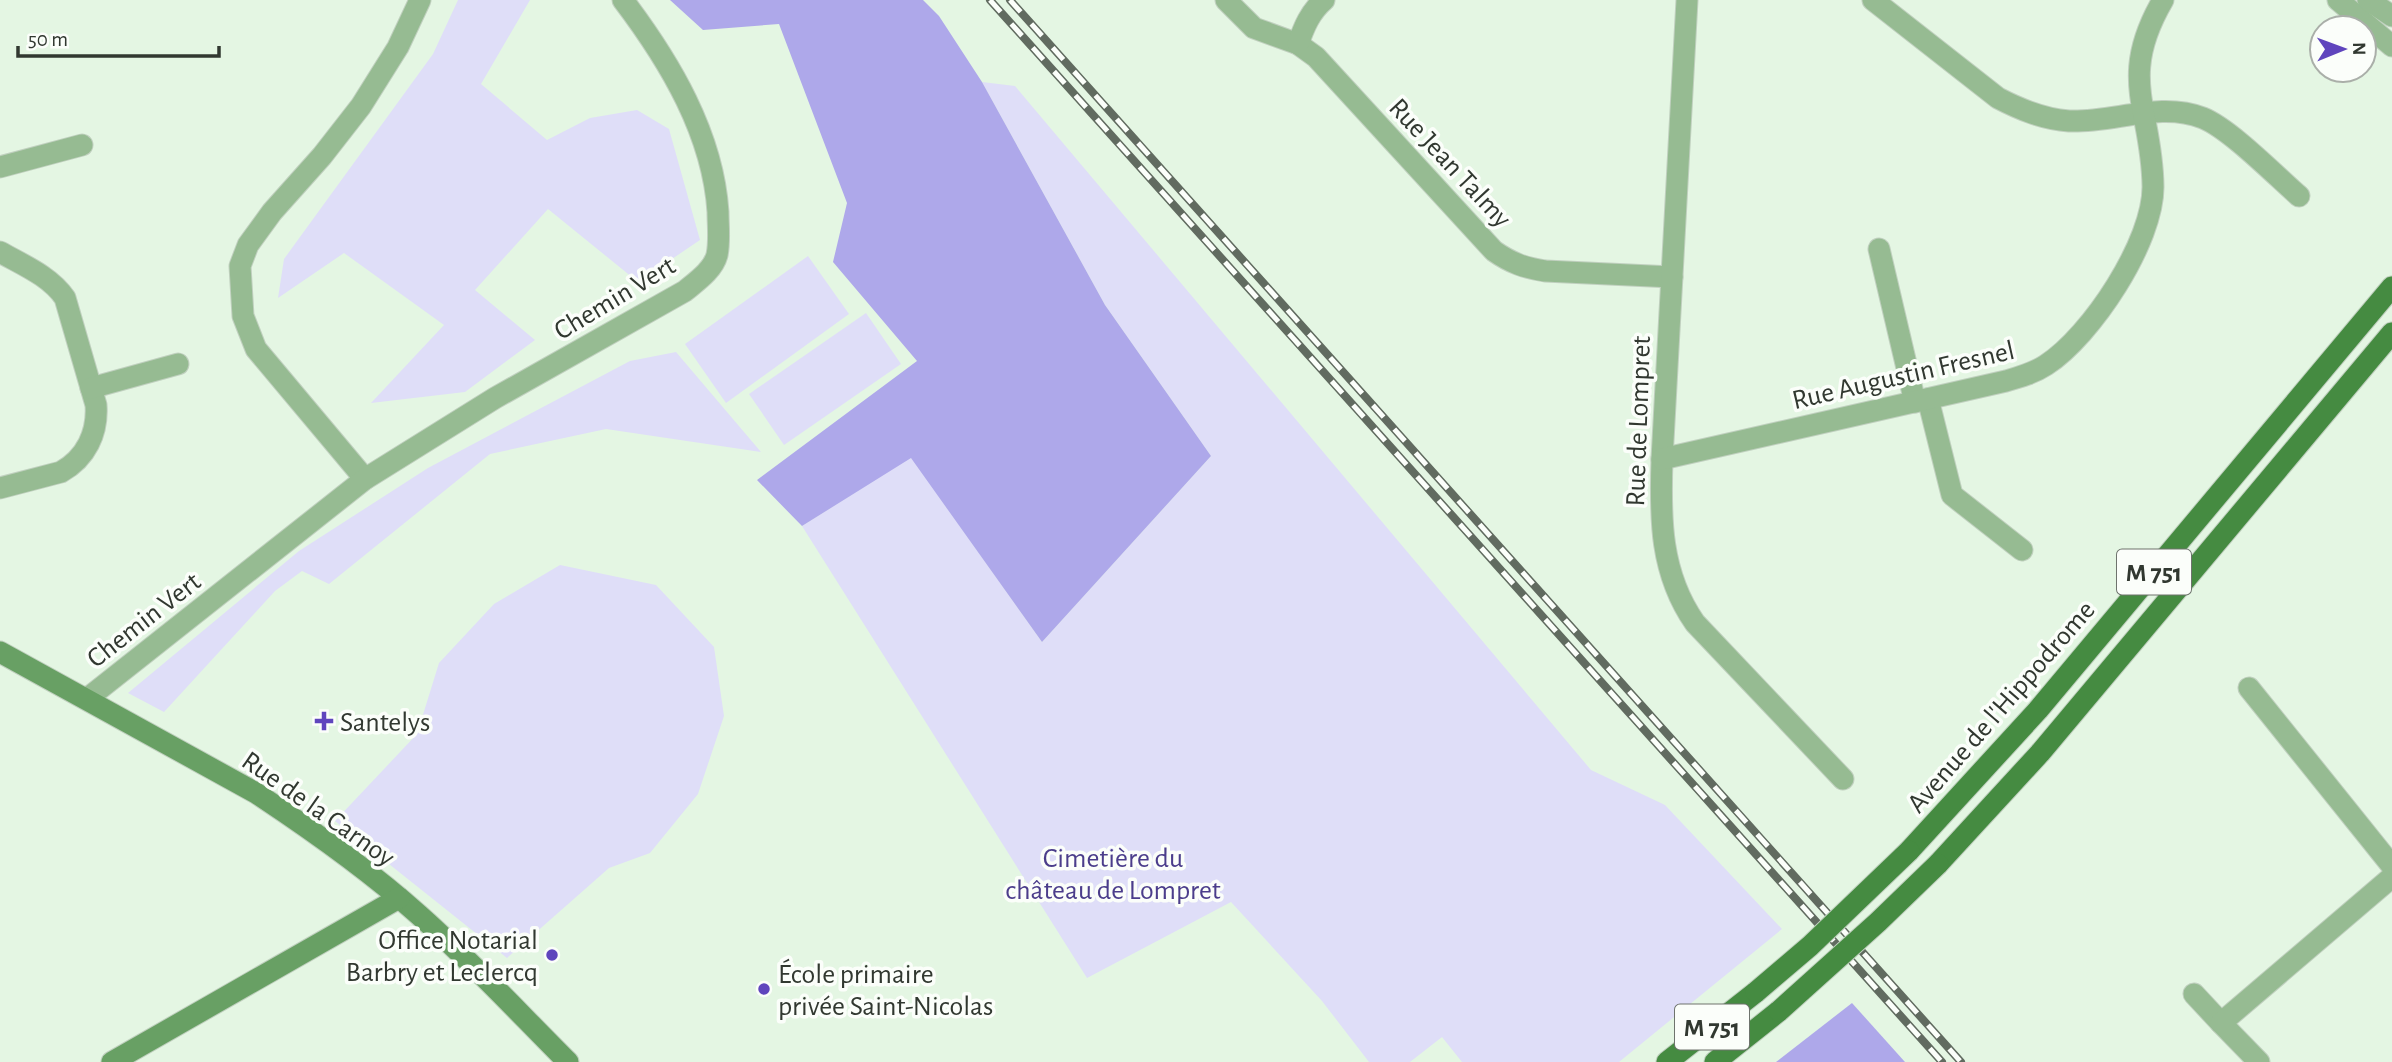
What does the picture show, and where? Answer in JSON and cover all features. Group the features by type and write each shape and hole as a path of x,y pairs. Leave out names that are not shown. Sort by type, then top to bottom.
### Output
{"main road":[{"name":"Avenue de l'Hippodrome","path":"1667,1062 1810,946 1909,851 2038,710 2392,287"},
{"name":"Avenue de l'Hippodrome","path":"1715,1062 1779,1011 1938,864 2040,753 2392,333"}],"street":[{"path":"365,479 256,349 243,316 240,266 248,245 272,212 322,156 361,106 398,47 420,0"},
{"name":"Chemin Vert","path":"88,698 365,479 495,398 685,291 704,276 716,257 719,238 713,172 704,138 684,96 623,0"},
{"name":"Rue Jean Talmy","path":"1226,0 1254,28 1298,44 1316,57 1494,251 1504,258 1528,268 1545,271 1672,277"},
{"path":"1298,44 1305,23 1316,6 1324,0"},
{"name":"Rue de Lompret","path":"1687,0 1660,501 1662,538 1671,576 1695,623 1843,779"},
{"path":"1873,0 1998,98 2019,109 2035,115 2071,121 2170,112 2202,118 2226,133 2298,196"},
{"name":"Rue Augustin Fresnel","path":"1662,459 2013,379 2047,365 2072,342 2109,298 2141,240 2152,204 2152,170 2138,80 2139,61 2148,26 2163,0"},
{"path":"2338,0 2392,46"},
{"path":"2368,0 2392,16"},
{"path":"0,167 82,145"},
{"path":"1879,249 1921,401 1952,495 2022,550"},
{"path":"0,253 43,276 65,298 96,405 96,426 89,444 77,460 61,471 0,488"},
{"path":"91,388 178,364"},
{"name":"Rue de la Carnoy","path":"0,652 257,793 295,819 399,898 465,957 568,1062"},
{"path":"2249,688 2392,866"},
{"path":"2221,1023 2392,877"},
{"path":"112,1062 399,898"},
{"path":"2194,994 2259,1062"}],"green space":[{"path":"458,0 530,0 481,84 547,140 590,118 637,110 669,129 700,240 638,282 548,209 475,290 535,340 465,392 371,403 444,325 344,253 278,298 284,259 433,54"},
{"name":"Cimetière du château de Lompret","path":"982,82 1015,86 1591,770 1665,805 1782,929 1619,1062 1462,1062 1442,1037 1410,1062 1369,1062 1322,1001 1231,902 1087,978 802,526 911,457 1042,642 1211,456 1105,305"},
{"path":"808,256 849,314 726,403 685,344"},
{"path":"866,313 901,364 784,445 749,394"},
{"path":"676,352 761,452 606,429 490,454 329,584 302,571 275,591 164,712 128,693 299,551 428,468 630,361"},
{"path":"560,565 656,585 714,647 724,716 698,794 650,853 609,868 507,958 335,821 417,734 439,663 494,604"}],"shaded area":[{"path":"670,0 923,0 939,16 982,82 1105,305 1211,456 1042,642 911,458 802,526 757,480 917,361 833,262 847,203 779,24 703,30"},
{"path":"1852,1003 1905,1062 1776,1062"}],"railway":[{"path":"990,0 1942,1062"},
{"path":"1010,0 1961,1062"}],"place":[{"name":"Santelys","path":"324,721"},
{"name":"Office Notarial Barbry et Leclercq","path":"552,955"},
{"name":"École primaire privée Saint-Nicolas","path":"764,989"}]}
